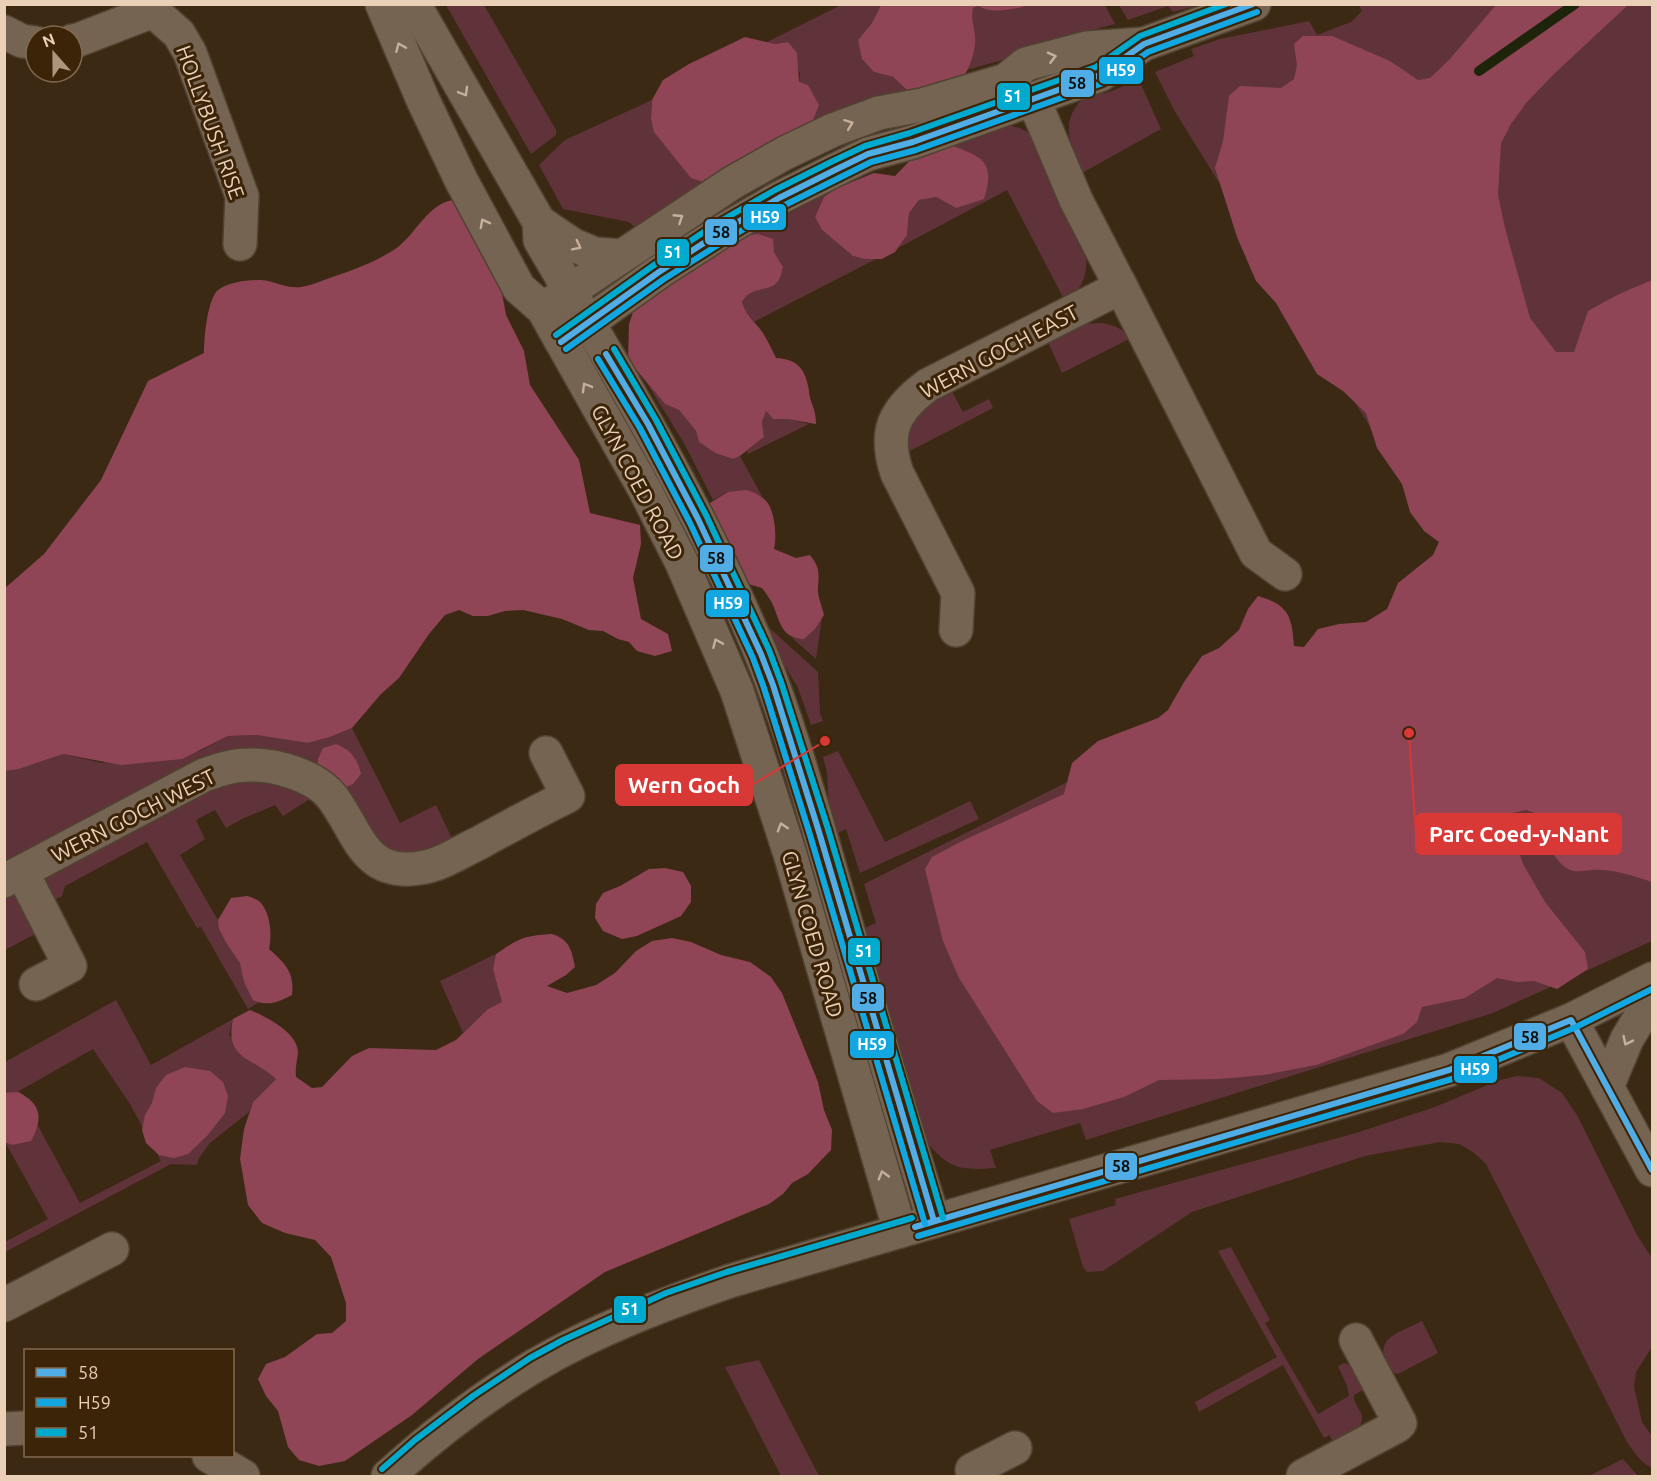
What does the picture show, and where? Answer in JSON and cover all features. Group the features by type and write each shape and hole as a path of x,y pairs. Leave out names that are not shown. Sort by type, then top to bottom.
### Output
{"street":[{"name":"GLYN COED ROAD","path":"382,4 423,100 466,189 519,288 543,309 645,490 681,561 737,691 916,1227"},
{"name":"GLYN COED ROAD","path":"414,4 539,222 573,245 595,254 621,256"},
{"path":"543,309 732,183 832,130 879,113 1100,75 1144,44 1254,4"},
{"name":"HOLLYBUSH RISE","path":"84,36 154,8 179,34 189,52 242,196 240,244"},
{"path":"4,32 24,41"},
{"path":"1015,91 1038,110 1076,200 1256,553 1286,574"},
{"path":"561,342 659,272 724,230 808,183 868,154 913,142 1015,91"},
{"name":"GLYN COED ROAD","path":"539,222 540,240 679,481 761,654 786,723 813,810 916,1227"},
{"name":"WERN GOCH EAST","path":"956,630 958,593 897,473 891,454 891,435 896,420 912,397 928,385 1120,287"},
{"name":"WERN GOCH WEST","path":"36,984 70,966 13,876 204,775 248,765 270,766 294,773 311,781 330,795 368,855 383,865 419,868 459,853 568,796 546,753"},
{"path":"388,1476 420,1447 478,1403 535,1365 567,1348 679,1299 730,1281 1449,1070 1571,1020 1653,979"},
{"path":"1607,1087 1627,1039 1653,998"},
{"path":"1571,1020 1653,1170"},
{"path":"4,1305 112,1250"},
{"path":"1303,1476 1400,1423 1356,1340"},
{"path":"4,1429 24,1428"},
{"path":"975,1476 972,1470 1015,1448"},
{"path":"212,1457 243,1476"}],"shaded area":[{"path":"446,5 484,5 556,130 556,135 531,154"},
{"path":"841,5 881,5 872,23 858,40 874,72 893,77 908,91 809,130 799,82 800,74 788,42 765,43"},
{"path":"881,5 1025,5 1000,11 978,6 973,8 975,42 973,56 958,86 908,91 893,77 874,72 862,59 858,40 872,23"},
{"path":"1025,5 1105,5 1115,24 1059,39 1024,54 966,70 975,46 973,8 978,6 1000,11"},
{"path":"1119,5 1199,5 1173,12 1168,6 1128,20"},
{"path":"1359,5 1652,5 1652,941 1493,1013 1086,1140 1080,1123 990,1150 996,1168 962,1168 946,1161 922,1136 863,929 876,923 864,884 1466,582 1174,110 1155,72 1194,56 1191,49 1220,39 1309,21 1317,35 1351,22 1362,11"},
{"path":"1496,5 1628,5 1554,74 1526,103 1511,124 1501,143 1498,195 1530,318 1556,352 1574,352 1588,311 1652,280 1652,882 1628,874 1599,870 1574,871 1567,868 1560,863 1550,847 1537,814 1526,810 1513,813 1510,825 1523,864 1545,902 1585,952 1588,969 1557,989 1534,981 1517,982 1497,978 1465,998 1422,1007 1417,1022 1403,1034 1316,1065 1264,1075 1220,1079 1159,1080 1124,1097 1083,1109 1053,1113 1037,1101 959,978 943,941 925,869 932,857 1064,794 1072,763 1098,741 1158,718 1168,710 1202,656 1219,648 1239,630 1248,609 1258,596 1282,608 1290,619 1294,646 1304,647 1318,629 1339,624 1366,622 1387,609 1398,583 1433,555 1439,542 1424,531 1410,512 1402,484 1377,448 1366,413 1343,391 1317,374 1276,303 1256,281 1237,237 1215,168 1223,141 1229,96 1240,86 1281,88 1294,79 1297,65 1294,44 1303,36 1332,36 1390,61 1418,80 1430,78 1449,60"},
{"path":"745,37 775,44 788,42 797,53 799,82 808,85 819,105 809,130 710,184 691,178 654,132 651,118 652,100 663,80 689,64"},
{"path":"1139,80 1161,129 1082,173 1069,135 1072,114 1087,96 1100,86 1104,94"},
{"path":"652,100 651,117 710,184 637,229 629,222 563,209 539,165 565,140"},
{"path":"1002,124 1020,128 1031,134 1086,253 1083,280 1076,292 1065,301 1007,190 898,248 907,235 909,213 919,200 936,197 956,208 943,142"},
{"path":"943,142 974,155 986,166 988,185 984,199 956,208 936,197 919,200 909,213 907,235 895,252 882,259 853,256 822,230 815,217 824,197 837,188 874,173 895,176 923,147"},
{"path":"837,188 824,197 815,217 822,230 853,256 876,259 754,322 745,314 742,302 751,293 774,285 780,278 783,267 774,252 745,236"},
{"path":"453,200 462,203 500,282 506,315 524,351 530,385 579,460 590,513 640,525 641,544 633,578 641,619 668,634 672,651 655,656 637,651 629,642 603,631 589,630 562,619 523,610 473,616 459,610 445,615 399,678 381,694 352,728 330,737 308,743 256,735 228,736 182,759 121,765 63,754 19,769 5,771 4,589 44,554 101,480 148,381 204,353 208,311 217,291 232,284 256,280 301,287 355,269 398,247 437,207"},
{"path":"758,234 773,239 774,252 783,267 782,272 774,285 751,293 742,302 748,315 763,333 776,358 790,361 800,367 808,384 816,424 773,419 766,411 762,422 764,437 733,459 715,453 699,442 696,431 679,410 665,404 628,360 629,324 635,306 737,237"},
{"path":"1102,323 1121,330 1129,339 1062,373 1048,342 1086,324"},
{"path":"645,380 665,404 679,410 696,431 699,442 715,453 733,459 740,456 763,498 758,494 728,492 713,500 684,443"},
{"path":"951,390 963,412 989,399 993,408 906,453 905,434 918,413"},
{"path":"766,411 773,419 787,419 809,424 748,454 747,451 764,437 762,422"},
{"path":"746,490 760,496 770,507 775,525 774,549 796,558 810,555 816,563 819,574 818,593 824,615 815,629 804,639 786,633 762,588 748,584 705,506 728,492"},
{"path":"754,614 818,672 820,713 823,721 811,725 798,688"},
{"path":"822,618 816,659 791,637 797,639 815,629"},
{"path":"352,728 400,823 436,805 459,853 400,868 324,790 283,816 275,805 226,828 215,810 196,820 205,839 180,855 264,999 248,1009 201,927 197,928 147,842 65,886 62,896 41,907 50,926 5,950 5,771 19,769 63,754 102,763 200,751 228,736 256,735 308,743"},
{"path":"336,744 353,755 361,774 353,784 338,790 318,773 318,759 323,748"},
{"path":"838,751 885,842 970,801 979,819 860,873 846,829 838,833 829,813 827,772 823,757"},
{"path":"665,868 683,872 691,886 691,902 681,916 637,936 622,939 603,931 595,918 596,904 603,893 649,869"},
{"path":"247,896 259,901 264,907 270,925 269,949 288,969 292,981 292,995 273,1003 253,1000 244,982 240,963 219,929 218,920 231,898"},
{"path":"535,935 558,936 569,946 575,967 547,986 567,993 596,985 615,973 636,951 652,941 672,938 691,942 721,955 750,962 771,977 782,993 818,1082 824,1110 832,1130 831,1150 808,1174 792,1183 783,1194 769,1204 605,1272 478,1359 412,1415 345,1461 319,1466 299,1460 288,1447 278,1411 266,1396 258,1379 266,1364 285,1357 317,1334 332,1333 346,1321 346,1303 331,1257 315,1240 285,1233 262,1223 248,1205 240,1159 244,1129 253,1102 276,1079 242,1056 237,1050 231,1032 233,1019 250,1010 280,1026 297,1045 296,1077 312,1088 322,1087 352,1056 369,1048 436,1050 456,1040 488,1009 502,1002 493,969 496,954 522,939"},
{"path":"496,954 493,969 503,1003 488,1009 463,1033 440,981"},
{"path":"116,1000 151,1065 233,1019 229,1035 276,1079 253,1102 249,1112 210,1143 199,1158 197,1165 171,1164 5,1252 5,1242 48,1219 5,1142 5,1062","holes":["93,1049 130,1104 161,1161 80,1203 19,1091"]},
{"path":"185,1067 210,1071 223,1082 228,1096 225,1113 207,1136 188,1154 174,1158 159,1155 146,1143 142,1130 145,1115 152,1103 156,1088 166,1075"},
{"path":"1517,1076 1539,1078 1562,1093 1577,1115 1637,1235 1652,1258 1652,1347 1636,1372 1634,1387 1642,1422 1652,1436 1652,1468 1641,1460 1627,1442 1486,1164 1473,1152 1459,1144 1440,1142 1365,1156 1192,1212 1103,1271 1087,1272 1083,1267 1069,1219 1116,1205 1115,1199 1356,1133 1435,1107 1497,1081"},
{"path":"18,1092 36,1107 38,1119 31,1141 12,1145 5,1142 5,1093"},
{"path":"1231,1247 1270,1320 1265,1323 1318,1414 1349,1396 1338,1366 1344,1363 1354,1366 1370,1386 1354,1395 1361,1413 1361,1424 1354,1432 1335,1444 1329,1435 1324,1438 1283,1365 1199,1412 1195,1402 1277,1357 1218,1251"},
{"path":"1422,1321 1438,1353 1398,1374 1390,1372 1385,1360 1385,1344 1395,1334"},
{"path":"759,1360 819,1476 781,1476 725,1367"},
{"path":"1623,1459 1638,1476 1589,1476"}],"waterway":[{"path":"1479,71 1575,4"}],"transit line":[{"name":"51","path":"556,335 719,222 833,161 865,146 910,133 1096,67 1140,36 1226,4"},
{"name":"58","path":"561,342 659,272 724,230 779,198 837,169 868,154 913,142 1100,75 1144,44 1253,4"},
{"name":"H59","path":"566,349 664,279 729,238 783,206 871,162 916,150 1103,83 1148,52 1257,12"},
{"name":"51","path":"614,349 656,420 706,515 769,650 828,829 943,1218"},
{"name":"58","path":"606,354 648,424 698,519 761,654 773,685 934,1221"},
{"name":"H59","path":"598,359 640,428 690,523 753,658 810,835 925,1224"},
{"name":"H59","path":"918,1236 1452,1079 1574,1028 1652,989"},
{"name":"58","path":"915,1227 1449,1070 1571,1020 1652,1170"},
{"name":"51","path":"382,1469 415,1440 473,1396 530,1358 563,1340 666,1293 727,1272 912,1218"}],"place":[{"name":"Parc Coed-y-Nant","path":"1409,733"},
{"name":"Wern Goch","path":"825,741"}]}
